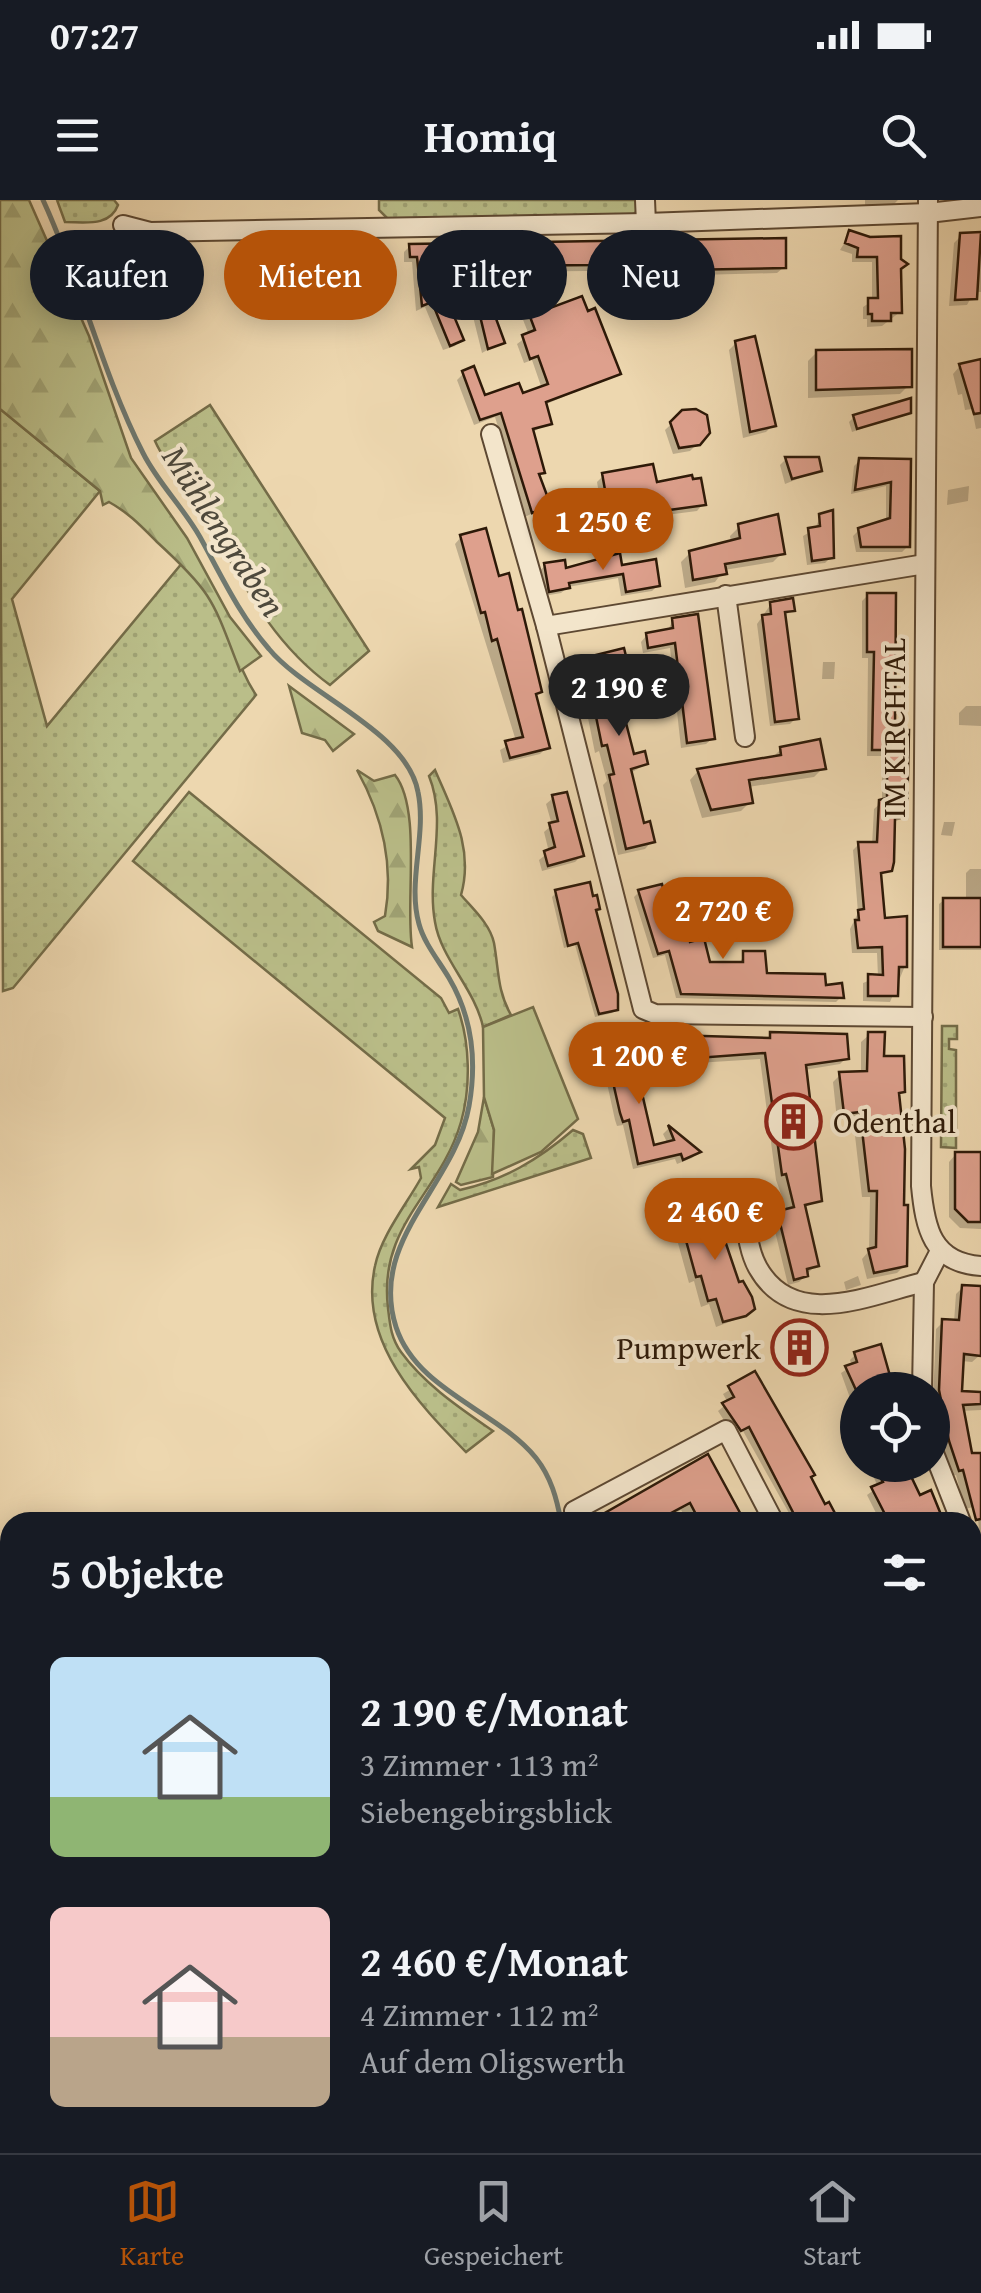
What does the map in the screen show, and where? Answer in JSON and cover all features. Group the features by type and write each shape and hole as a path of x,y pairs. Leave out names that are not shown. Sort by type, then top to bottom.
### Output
{"street":[{"path":"645,200 646,222"},
{"name":"IM KIRCHTAL","path":"928,207 923,1210 928,1234 940,1251"},
{"path":"123,225 150,232 646,222 981,207"},
{"path":"490,434 546,626 643,1010 654,1014 923,1017"},
{"path":"546,626 925,564"},
{"path":"726,595 745,738"},
{"path":"712,1202 764,1195"},
{"path":"742,1198 758,1269 799,1302 831,1306 924,1282"},
{"path":"922,1372 924,1282 940,1251 958,1262 981,1266"},
{"path":"574,1511 726,1430 769,1512"},
{"path":"946,1482 958,1512"}],"green space":[{"path":"0,200 29,200 42,230 30,230 30,320 82,320 131,458 187,538 230,617 261,656 240,671 217,613 190,574 129,515 109,502 103,505 100,491 0,409"},
{"path":"57,200 114,200 118,205 103,220 65,222"},
{"path":"379,200 641,200 641,207 631,217 390,221 379,210"},
{"path":"210,405 369,651 330,685 272,627 155,441"},
{"path":"0,409 100,491 12,599 47,726 183,562 220,614 256,695 13,988 3,991"},
{"path":"289,686 354,734 333,751 325,740 302,733"},
{"path":"357,770 374,781 395,775 403,790 410,832 412,947 378,931 374,922 385,916 387,859 373,804"},
{"path":"435,770 463,846 461,895 492,936 501,989 511,1015 483,1027 473,1000 438,936 435,922 437,812 429,776"},
{"path":"189,792 441,998 449,1013 458,1009 468,1065 461,1122 439,1170 401,1231 387,1279 390,1326 401,1352 432,1385 493,1431 466,1452 396,1370 375,1320 372,1294 383,1243 421,1178 419,1167 411,1169 435,1145 445,1118 133,861"},
{"path":"533,1007 578,1119 541,1152 492,1174 494,1130 484,1097 483,1027"},
{"path":"942,1026 957,1026 957,1039 949,1039 949,1049 956,1050 956,1148 941,1147"},
{"path":"484,1097 494,1130 493,1177 461,1185 456,1182 478,1132"},
{"path":"573,1130 583,1134 591,1158 438,1207 451,1184 460,1190 506,1175"}],"building":[{"path":"849,230 870,237 901,236 901,259 908,264 901,269 902,313 891,313 891,321 872,321 872,314 868,314 868,298 878,298 877,257 857,257 858,248 845,243"},
{"path":"981,232 977,299 955,300 960,233"},
{"path":"786,238 786,268 715,269 715,239"},
{"path":"567,241 587,241 587,265 567,265"},
{"path":"409,244 417,244 417,257 410,257"},
{"path":"582,296 587,320 600,320 621,374 546,402 552,424 533,429 545,473 539,474 551,506 532,513 501,413 480,420 462,371 474,366 485,395 519,383 523,393 548,384 538,356 530,359 522,335 535,330 531,320 567,320 567,302"},
{"path":"439,320 456,320 464,340 450,346"},
{"path":"481,320 497,320 505,343 488,349"},
{"path":"755,336 776,426 750,432 735,341"},
{"path":"912,349 912,387 816,390 816,350"},
{"path":"981,359 981,413 974,414 959,364"},
{"path":"911,398 911,413 857,429 853,415"},
{"path":"696,409 707,415 710,433 700,445 679,448 670,422 682,410"},
{"path":"785,457 819,457 822,471 792,479"},
{"path":"859,458 911,459 910,547 861,547 858,528 890,518 891,482 855,490"},
{"path":"653,464 657,482 692,475 693,479 701,478 706,505 610,518 602,473"},
{"path":"833,510 834,558 812,561 808,528 820,526 819,514"},
{"path":"778,514 785,554 725,564 727,574 693,580 689,551 740,538 738,524"},
{"path":"486,528 499,576 509,573 518,610 522,609 542,692 536,694 550,748 510,758 505,741 523,737 497,639 492,641 485,612 481,613 460,535"},
{"path":"620,553 622,565 656,559 660,586 626,592 623,574 569,583 570,588 549,592 544,563 565,560 566,568"},
{"path":"867,593 896,593 895,730 909,730 907,818 895,818 892,871 881,873 885,918 907,916 907,967 899,967 898,996 868,996 868,974 883,975 882,947 858,948 855,920 859,920 858,910 864,909 858,842 877,842 879,800 887,798 887,750 872,750 874,652 867,652"},
{"path":"793,598 795,611 785,612 799,719 775,722 762,615 771,614 770,602"},
{"path":"698,614 715,739 687,743 675,643 648,648 646,633 673,628 672,618"},
{"path":"624,648 636,697 625,700 630,717 625,719 634,754 645,751 648,764 631,769 644,823 650,821 655,842 626,849 609,775 614,774 607,745 602,746 584,658"},
{"path":"820,739 826,769 749,780 753,803 711,810 697,769 781,755 780,747"},
{"path":"567,792 584,856 548,866 544,851 555,847 549,823 558,821 552,795"},
{"path":"590,882 593,896 597,895 600,909 596,910 618,994 618,1010 599,1014 578,943 568,946 555,890"},
{"path":"662,884 673,924 686,923 690,942 704,938 710,962 743,962 743,951 765,951 767,973 825,974 826,985 842,983 844,998 681,994 669,951 658,954 638,890"},
{"path":"943,898 981,898 981,947 943,947"},
{"path":"770,1032 847,1034 849,1059 806,1065 822,1201 805,1205 819,1266 807,1269 808,1276 794,1280 778,1211 794,1207 786,1174 782,1175 765,1053 670,1060 670,1035 770,1038"},
{"path":"868,1032 885,1032 884,1056 904,1056 905,1092 899,1093 905,1149 904,1205 908,1205 907,1266 874,1273 868,1249 876,1247 877,1191 869,1191 860,1112 844,1114 839,1072 867,1071"},
{"path":"629,1037 654,1145 674,1140 668,1125 701,1152 683,1160 681,1154 638,1164 629,1120 623,1122 620,1113 604,1043"},
{"path":"955,1152 981,1152 981,1222 968,1222 955,1209"},
{"path":"700,1198 702,1209 721,1229 739,1282 743,1281 752,1297 755,1309 746,1316 723,1322 716,1299 708,1301 701,1276 696,1277 679,1215 687,1213 684,1203"},
{"path":"962,1285 981,1286 981,1356 964,1354 962,1391 981,1392 981,1404 963,1405 972,1453 981,1453 981,1512 974,1512 963,1470 959,1471 950,1444 950,1372 940,1372 942,1319 959,1320"},
{"name":"Pumpwerk","path":"808,1332 815,1356 792,1363 785,1339"},
{"path":"881,1344 889,1372 848,1372 845,1366 857,1362 854,1352"},
{"path":"755,1371 815,1475 811,1477 825,1504 829,1502 834,1512 793,1512 749,1427 741,1431 722,1403 734,1397 728,1386"},
{"path":"708,1454 740,1512 695,1512 690,1503 673,1512 606,1512"},
{"path":"883,1482 914,1482 920,1495 931,1490 940,1512 884,1512 871,1487"}],"waterway":[{"name":"Mühlengraben","path":"43,200 128,423 240,609 286,666 376,732 410,770 420,808 415,892 419,924 463,1008 471,1040 472,1072 461,1135 403,1240 394,1267 391,1296 396,1327 421,1368 501,1426 536,1458 553,1489 559,1512"}],"place":[{"name":"Odenthal","path":"794,1122"},
{"name":"Pumpwerk","path":"800,1348"}]}
